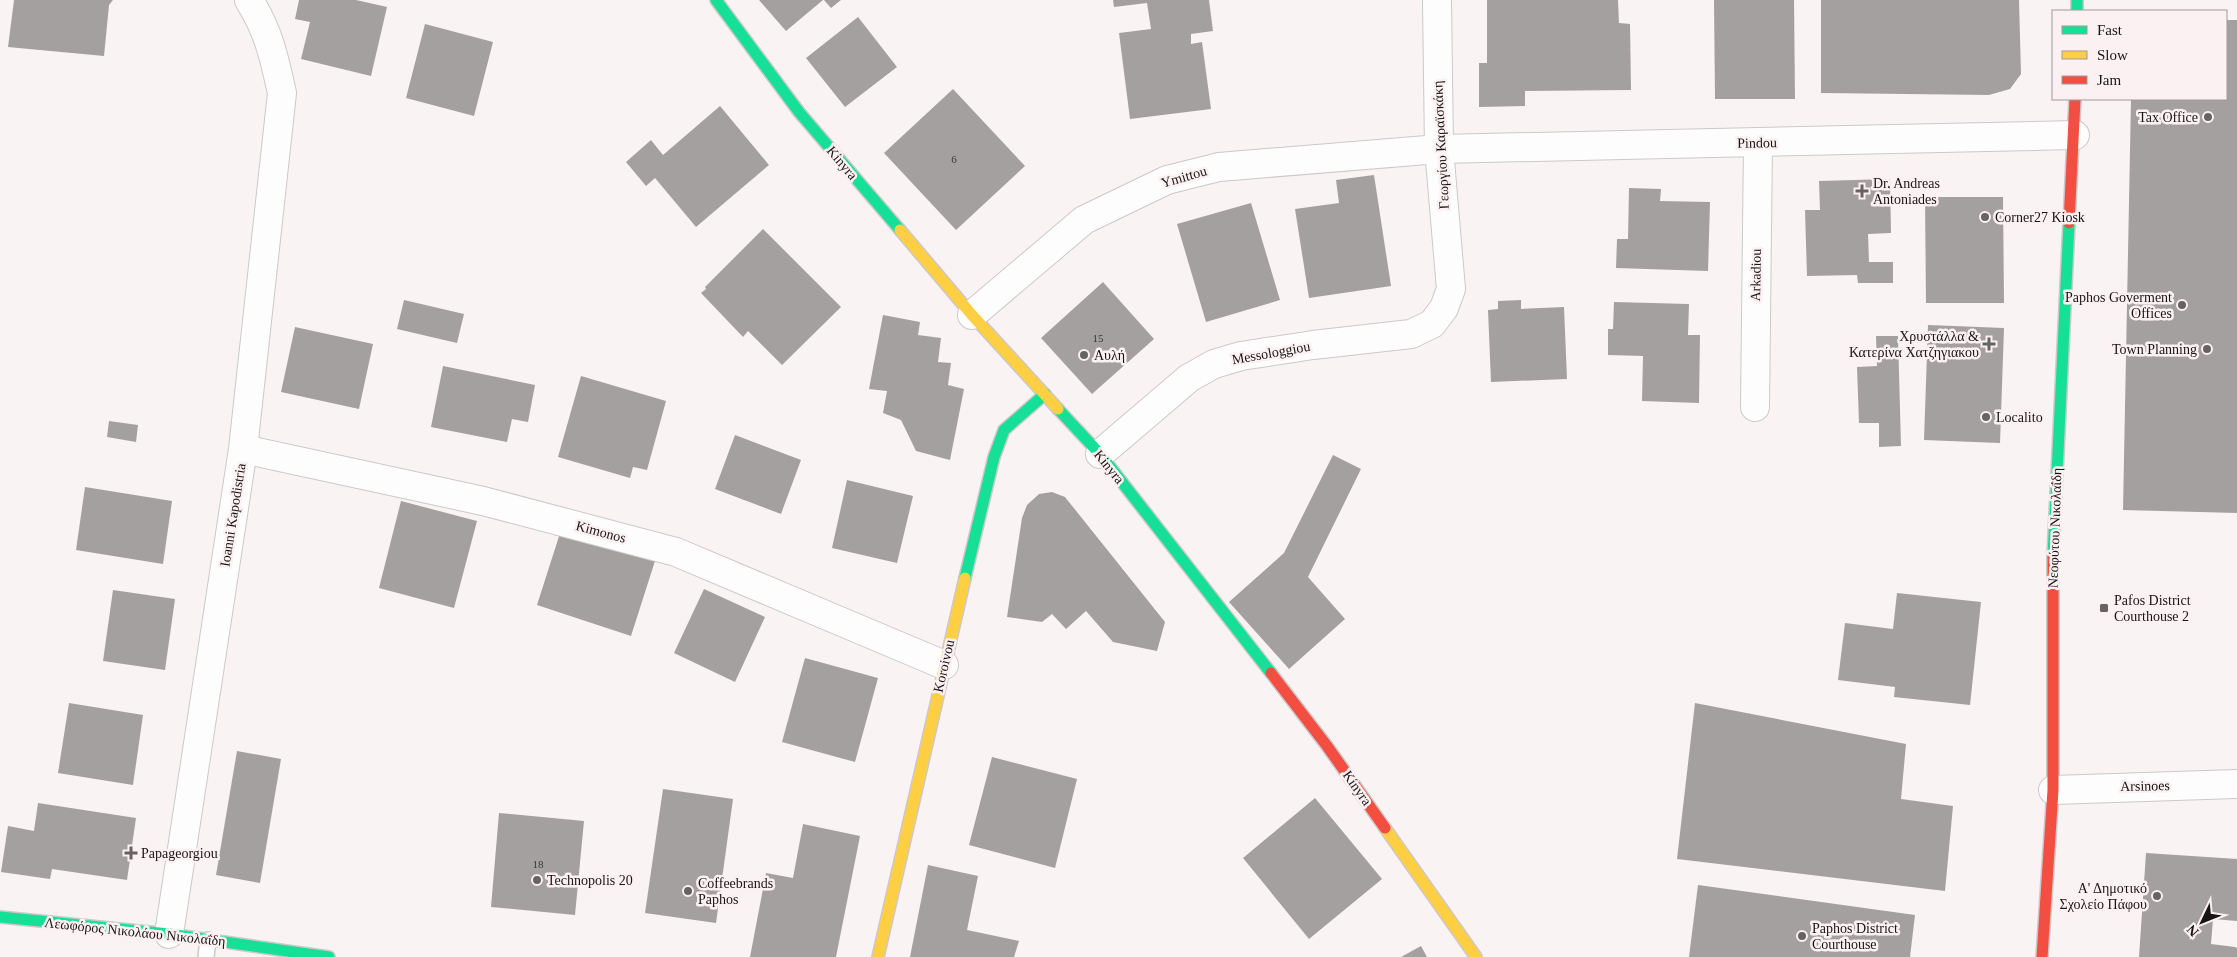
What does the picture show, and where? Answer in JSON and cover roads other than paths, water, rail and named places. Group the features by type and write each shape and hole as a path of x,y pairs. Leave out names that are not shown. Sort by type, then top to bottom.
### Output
{"street":[{"name":"Ioanni Kapodistria","path":"169,934 243,449 282,93 274,53 263,23 249,0"},
{"name":"Kinyra","path":"716,0 799,112 972,315 1100,454 1327,746 1476,957"},
{"name":"Γεωργίου Καραϊσκάκη","path":"1437,0 1439,149 1451,289"},
{"name":"Νεοφύτου Νικολαΐδη","path":"2042,957 2053,790 2053,542 2075,135 2075,100"},
{"name":"Pindou","path":"1439,149 2075,135"},
{"name":"Arkadiou","path":"1755,407 1758,143"},
{"name":"Ymittou","path":"972,315 1084,220 1167,180 1219,167 1439,149"},
{"name":"Messologgiou","path":"1100,454 1189,378 1214,364 1242,356 1286,349 1411,334 1432,324 1444,308 1451,289"},
{"name":"Koroivou","path":"878,957 944,665 994,457 1004,430 1046,394"},
{"name":"Kimonos","path":"243,449 483,500 676,552 944,665"},
{"name":"Arsinoes","path":"2053,790 2237,784"},
{"name":"Λεωφόρος Νικολάου Νικολαΐδη","path":"0,917 169,934 329,957"}],"lane":[{"path":"206,957 208,940"}],"place":[{"name":"Tax Office","path":"2208,117"},
{"name":"Dr. Andreas Antoniades","path":"1862,191"},
{"name":"Corner27 Kiosk","path":"1985,217"},
{"name":"Paphos Goverment Offices","path":"2182,305"},
{"name":"Χρυστάλλα & Κατερίνα Χατζηγιακου","path":"1989,344"},
{"name":"Town Planning","path":"2207,349"},
{"name":"Αυλή","path":"1084,355"},
{"name":"Localito","path":"1986,417"},
{"name":"Pafos District Courthouse 2","path":"2104,608"},
{"name":"Papageorgiou","path":"131,853"},
{"name":"Technopolis 20","path":"537,880"},
{"name":"Coffeebrands Paphos","path":"688,891"},
{"name":"Α' Δημοτικό Σχολείο Πάφου","path":"2157,896"},
{"name":"Paphos District Courthouse","path":"1802,936"}]}
